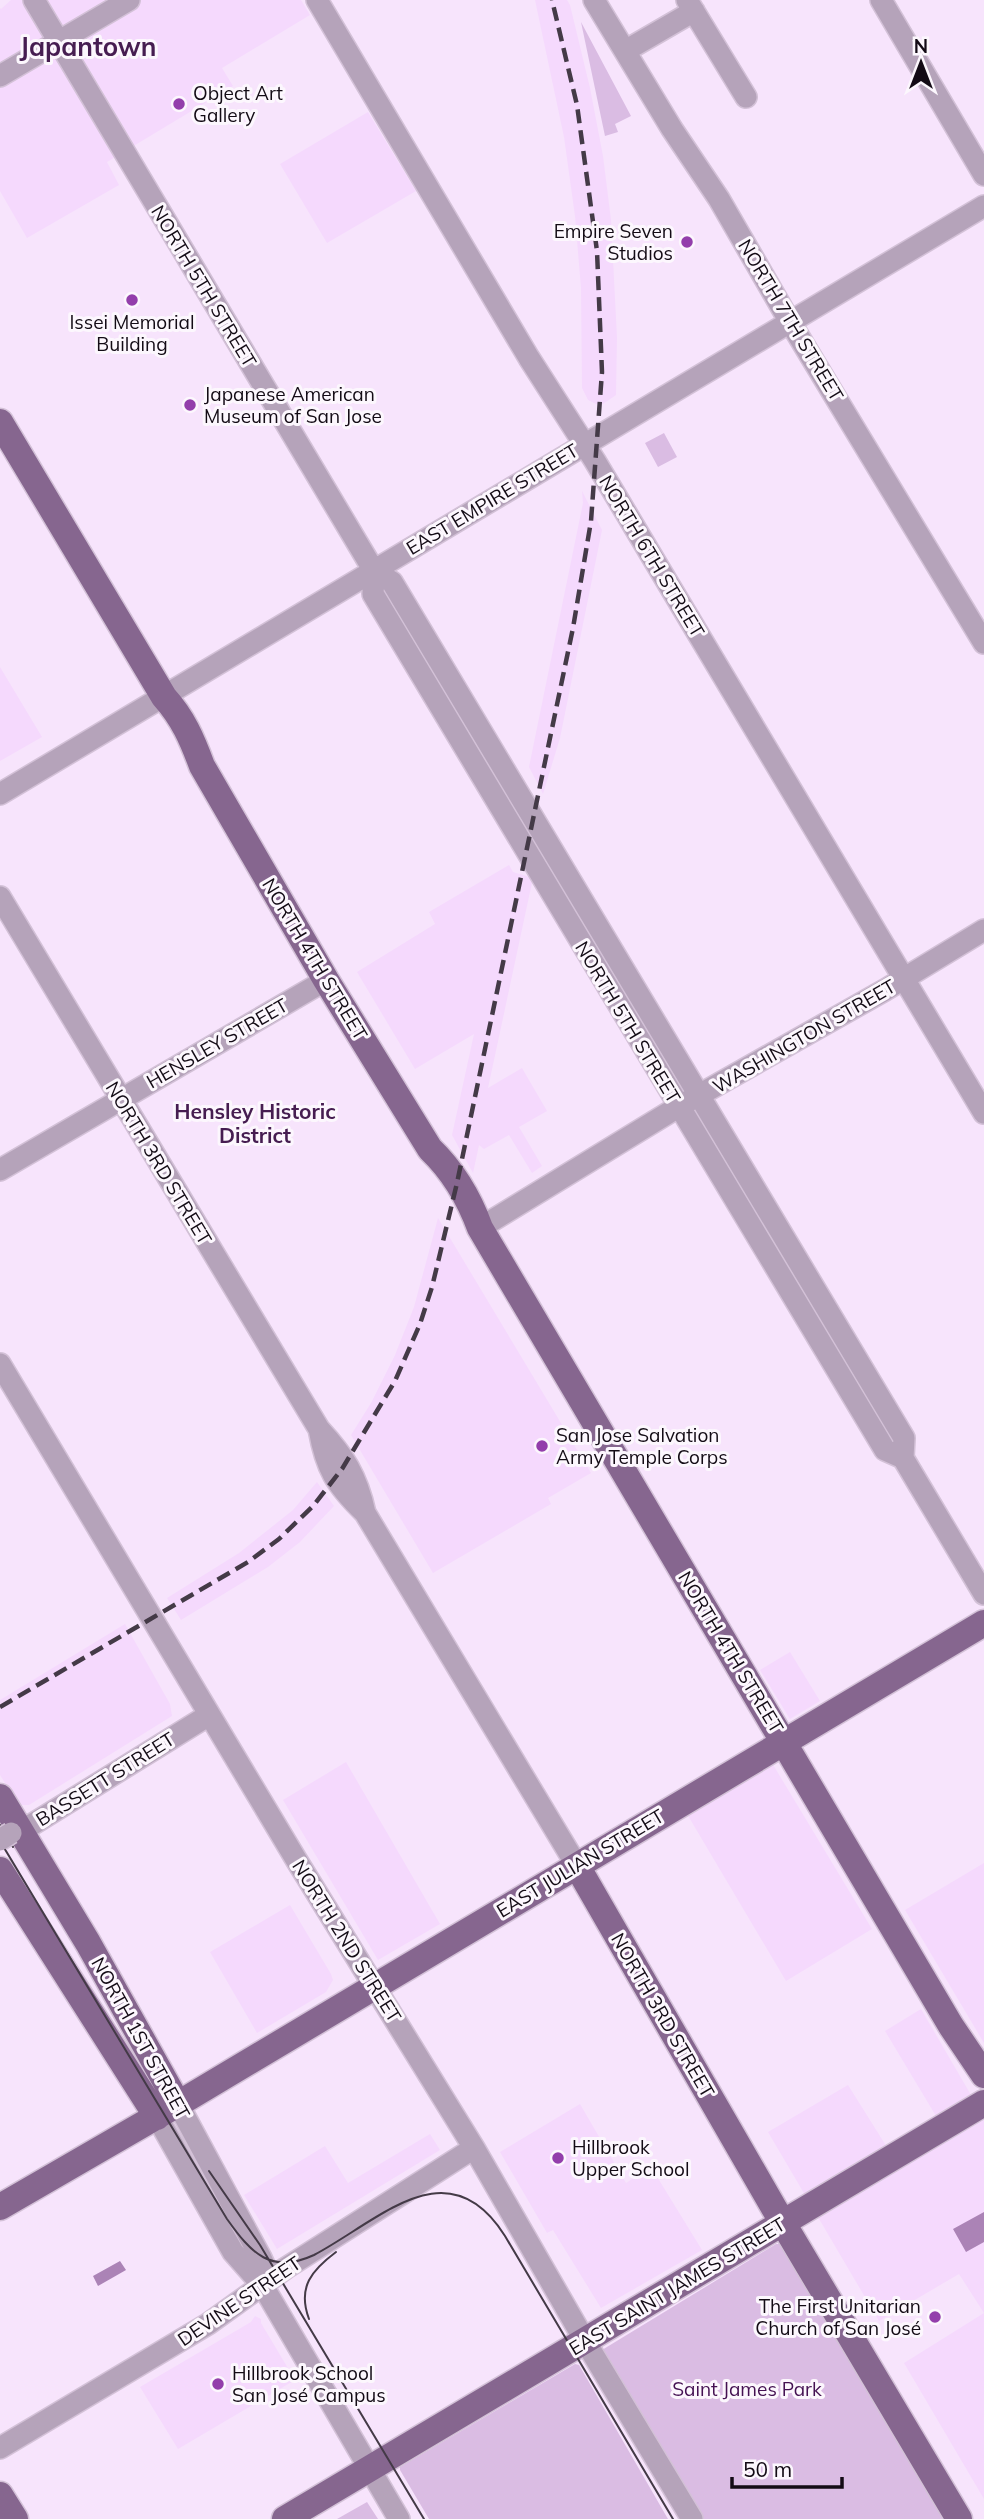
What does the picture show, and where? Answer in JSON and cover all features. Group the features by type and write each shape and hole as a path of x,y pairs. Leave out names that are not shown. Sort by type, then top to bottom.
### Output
{"main road":[{"name":"NORTH 4TH STREET","path":"0,422 164,697 178,713 191,736 202,766 326,979 430,1149 446,1164 472,1205 480,1228 951,2026 984,2075"},
{"name":"EAST JULIAN STREET","path":"0,2207 167,2111 984,1623"},
{"name":"NORTH 1ST STREET","path":"0,1797 10,1834 99,1963 167,2111"},
{"name":"NORTH 3RD STREET","path":"577,1866 783,2223 959,2519"},
{"name":"NORTH 1ST STREET","path":"0,1870 167,2111"},
{"name":"EAST SAINT JAMES STREET","path":"285,2519 984,2104"},
{"path":"0,2495 15,2519"}],"street":[{"name":"NORTH 5TH STREET","path":"34,0 374,572 392,582 904,1438 903,1458 984,1594"},
{"path":"0,76 129,0"},
{"name":"NORTH 6TH STREET","path":"317,0 529,359 583,444 984,1113"},
{"name":"NORTH 7TH STREET","path":"594,0 719,200 984,643"},
{"path":"881,0 984,175"},
{"path":"625,51 690,6 746,97"},
{"name":"EAST EMPIRE STREET","path":"0,794 984,206"},
{"name":"NORTH 5TH STREET","path":"374,572 373,594 678,1107 885,1450 903,1458"},
{"name":"NORTH 3RD STREET","path":"0,897 319,1429 324,1457 335,1478 345,1493 365,1513 577,1866"},
{"name":"WASHINGTON STREET","path":"480,1228 678,1107 984,930"},
{"name":"HENSLEY STREET","path":"0,1170 326,979"},
{"name":"NORTH 2ND STREET","path":"0,1364 209,1715 474,2148 692,2519"},
{"name":"BASSETT STREET","path":"10,1834 33,1824 209,1715"},
{"name":"NORTH 1ST STREET","path":"167,2111 261,2258 266,2269 263,2286 399,2519"},
{"name":"DEVINE STREET","path":"0,2448 208,2325 286,2268 474,2148"}],"shaded area":[{"path":"11,0 301,0 310,15 222,68 233,86 107,162 119,185 27,238 0,191 0,8"},
{"path":"535,0 567,0 570,5 603,156 611,220 617,337 616,395 603,404 588,400 582,388 581,288 575,216 564,137"},
{"path":"368,112 416,191 327,243 280,164"},
{"path":"582,491 602,530 560,738 543,794 529,767 583,503"},
{"path":"0,667 42,737 0,761"},
{"path":"509,865 513,872 533,878 488,1088 522,1068 547,1111 519,1127 542,1166 532,1173 509,1135 484,1149 479,1145 473,1173 452,1135 474,1034 415,1069 357,972 435,924 429,912"},
{"path":"438,1218 591,1473 548,1498 551,1504 433,1573 351,1435 371,1403 395,1355 414,1307"},
{"path":"317,1482 334,1506 300,1542 268,1567 181,1620 167,1598 239,1553 293,1510"},
{"path":"125,1624 170,1704 172,1716 29,1805 19,1805 0,1775 0,1700"},
{"path":"790,1652 820,1701 790,1719 760,1670"},
{"path":"346,1762 440,1924 378,1960 283,1800"},
{"path":"772,1763 872,1929 786,1981 687,1814"},
{"path":"984,1863 984,2043 905,1910"},
{"path":"290,1905 333,1980 326,1992 257,2033 210,1952"},
{"path":"921,2009 971,2095 936,2116 885,2031"},
{"path":"848,2085 900,2168 984,2120 984,2313 959,2274 879,2321 768,2132"},
{"path":"580,2104 626,2183 651,2167 702,2250 601,2308 553,2230 547,2233 500,2152"},
{"path":"430,2134 440,2150 277,2249 244,2195 325,2146 348,2183"},
{"path":"984,2212 984,2242 966,2252 953,2229"},
{"path":"120,2261 126,2270 98,2286 93,2276"},
{"path":"984,2313 984,2499 904,2363"},
{"name":"Hillbrook School San José Campus","path":"255,2316 261,2319 295,2380 178,2449 140,2387 251,2322"}],"green space":[{"path":"581,22 631,116 615,124 618,132 605,136"},
{"path":"664,433 677,457 658,467 645,443"},
{"name":"Saint James Park","path":"776,2244 784,2244 947,2519 701,2519 602,2350"},
{"path":"575,2364 579,2365 668,2519 429,2519 400,2467"},
{"path":"367,2502 378,2519 337,2519"}],"tram line":[{"path":"0,1825 13,1847"},
{"path":"0,1841 227,2219 245,2242 263,2257 286,2263 314,2255 388,2210 413,2199 437,2193 460,2196 483,2210 505,2236 673,2519"},
{"path":"209,2171 260,2245 424,2519"},
{"path":"309,2319 305,2298 309,2280 336,2252"}],"railway":[{"path":"0,1707 248,1562 279,1539 313,1506 342,1469 395,1381 420,1324 432,1287 457,1183 573,628 591,521 602,372 597,251 577,105 552,0"}],"place":[{"name":"Object Art Gallery","path":"179,104"},
{"name":"Empire Seven Studios","path":"687,242"},
{"name":"Issei Memorial Building","path":"132,300"},
{"name":"Japanese American Museum of San Jose","path":"190,405"},
{"name":"San Jose Salvation Army Temple Corps","path":"542,1446"},
{"name":"Hillbrook Upper School","path":"558,2158"},
{"name":"The First Unitarian Church of San José","path":"935,2317"},
{"name":"Hillbrook School San José Campus","path":"218,2384"}],"district":[{"name":"Japantown","path":"88,47"},
{"name":"Hensley Historic District","path":"255,1124"}]}
